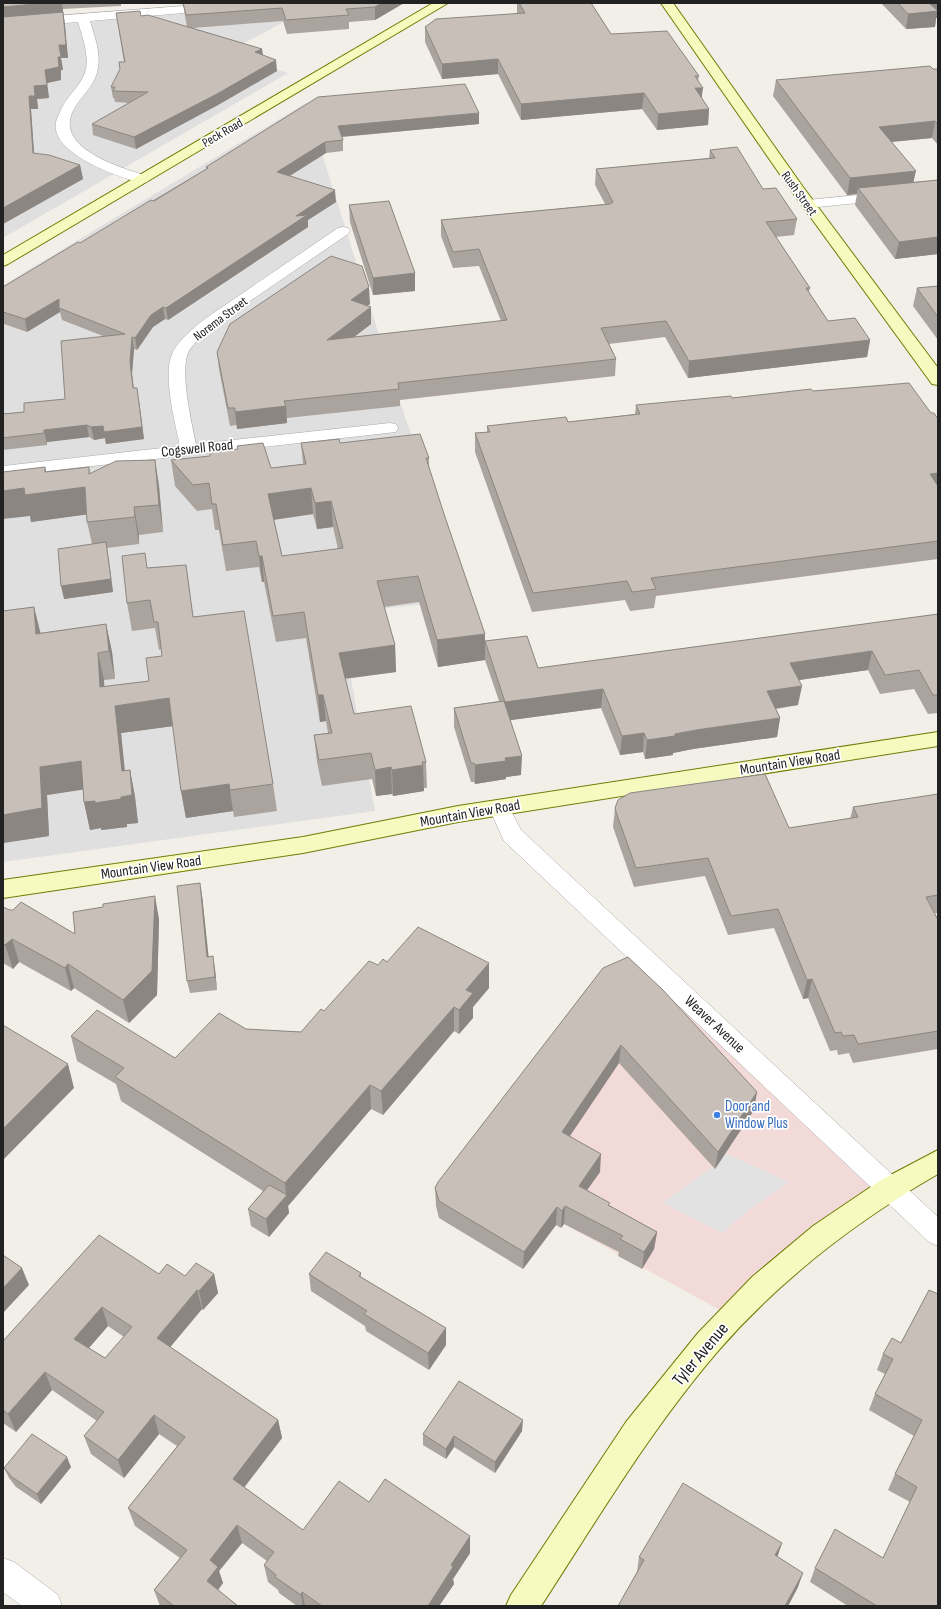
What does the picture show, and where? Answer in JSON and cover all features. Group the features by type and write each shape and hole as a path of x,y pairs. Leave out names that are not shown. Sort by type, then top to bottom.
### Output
{"street":[{"path":"3,24 83,18 150,8 266,3"},
{"name":"Peck Road","path":"3,261 442,3"},
{"name":"Rush Street","path":"666,3 808,204 935,371"},
{"path":"83,18 93,63 85,87 63,119 62,128 69,143 79,152 103,164 142,178"},
{"path":"808,204 938,191"},
{"name":"Norema Street","path":"189,449 178,379 180,353 199,331 217,317 343,231"},
{"name":"Cogswell Road","path":"3,471 189,449 390,428"},
{"name":"Mountain View Road","path":"3,889 303,845 458,814 938,738"},
{"name":"Weaver Avenue","path":"500,808 512,835 938,1234"},
{"name":"Tyler Avenue","path":"522,1606 637,1432 708,1342 762,1286 823,1235 890,1188 938,1161"},
{"path":"3,1572 47,1606"}],"shaded area":[{"path":"278,6 284,22 223,54 288,73 3,238 3,29"},
{"path":"306,103 405,417 421,460 466,600 339,613 375,811 3,862 3,285"},
{"path":"668,984 878,1184 725,1313 564,1224 599,1172 561,1149 619,1063"},
{"path":"723,1152 789,1182 749,1210 722,1233 663,1203 714,1165"}],"building":[{"path":"3,3 45,3 3,7"},
{"path":"183,3 381,3 375,7 346,9 349,15 286,20 282,8 186,15"},
{"path":"519,3 591,3 611,34 667,31 699,76 695,76 703,88 695,88 709,109 658,114 644,93 521,104 498,59 442,64 425,27 436,19 525,13"},
{"path":"898,3 929,3 938,11 908,14"},
{"path":"140,11 141,16 148,15 262,49 255,52 276,60 217,94 134,137 92,124 148,92 113,91 115,87 111,87 120,69 119,62 125,62 116,13"},
{"path":"63,12 66,45 59,45 61,57 58,57 59,67 45,70 47,85 34,86 35,96 29,96 33,153 49,155 80,165 3,208 3,17"},
{"path":"930,66 933,69 938,69 938,124 935,121 879,127 916,171 850,178 776,80"},
{"path":"465,84 479,113 338,126 343,140 325,142 277,172 335,190 296,216 307,215 166,308 163,307 151,315 135,338 132,337 130,362 133,388 137,388 142,427 104,432 103,426 91,427 87,425 44,430 44,433 3,438 3,414 24,412 24,403 65,399 61,341 125,334 59,308 59,299 25,319 3,312 3,287 151,200 154,201 318,97"},
{"path":"737,147 763,189 776,188 797,219 766,222 810,288 806,288 828,321 855,318 870,340 689,361 666,321 601,328 616,359 398,383 399,389 284,401 286,406 235,412 235,408 228,408 217,352 230,324 331,256 362,266 369,287 351,300 371,307 327,340 507,320 479,249 453,252 441,220 610,204 613,202 596,169 715,158 710,150"},
{"path":"938,180 938,237 899,242 858,188"},
{"path":"389,201 415,273 373,278 349,205"},
{"path":"938,286 938,317 917,288"},
{"path":"909,383 931,413 934,413 938,419 938,473 930,474 938,486 938,541 651,578 656,589 632,592 627,581 533,593 475,433 490,432 487,426 566,417 568,422 640,414 636,405 731,396 732,398 811,389 813,391"},
{"path":"420,434 429,458 426,458 445,517 485,634 437,640 418,576 377,581 395,645 339,653 354,714 411,706 426,762 422,762 423,765 392,770 391,767 375,770 371,753 319,760 314,735 332,733 323,695 318,695 304,612 273,616 262,556 259,556 256,541 223,545 216,504 212,504 209,483 193,485 171,460 210,456 210,452 238,449 237,446 263,443 271,468 306,464 301,443 339,439 340,443","holes":["311,488 315,503 331,501 343,548 282,556 268,494"]},
{"path":"155,460 159,505 134,507 135,517 87,522 85,487 25,495 24,488 3,491 3,472 45,467 45,472 89,467 89,474 116,461"},
{"path":"106,542 111,579 61,586 58,549"},
{"path":"145,553 147,568 186,565 193,617 244,611 273,784 230,790 229,784 181,791 169,698 115,706 122,771 130,770 132,795 121,797 121,799 95,803 95,801 84,802 81,761 40,767 42,808 3,815 3,611 34,607 36,634 106,624 109,651 98,653 100,687 149,681 146,658 162,656 158,622 154,622 150,600 127,603 122,556"},
{"path":"938,614 938,695 933,695 919,670 885,675 872,651 790,663 802,686 767,691 780,718 696,730 675,734 675,736 647,740 644,733 622,736 603,689 505,702 485,641 527,636 538,668"},
{"path":"504,701 522,756 505,758 506,761 475,765 474,763 471,763 454,708"},
{"path":"765,774 789,828 858,817 853,807 938,794 938,895 926,897 938,920 938,1031 858,1044 854,1035 843,1036 841,1032 835,1033 812,979 807,980 778,909 731,916 708,858 636,868 616,812 615,808 618,800 630,793"},
{"path":"200,883 207,957 213,956 215,977 187,981 177,886"},
{"path":"155,896 152,971 123,1000 68,964 65,968 12,939 5,945 3,943 3,907 13,910 21,902 75,934 73,912 103,907 103,904"},
{"path":"418,927 489,963 466,990 473,993 459,1010 454,1007 381,1091 370,1085 285,1183 115,1077 124,1068 71,1036 97,1010 175,1058 219,1013 246,1029 301,1032 321,1009 324,1011 369,961 378,965 383,959 387,962"},
{"path":"628,957 663,990 757,1092 718,1152 621,1045 562,1132 601,1154 579,1186 610,1203 608,1205 657,1232 644,1252 620,1239 623,1236 565,1206 562,1211 557,1207 524,1252 439,1201 435,1188 438,1182 603,968"},
{"path":"3,1025 68,1064 3,1129"},
{"path":"269,1185 287,1195 266,1219 248,1209"},
{"path":"99,1235 159,1274 167,1264 185,1276 196,1263 214,1274 199,1291 197,1290 157,1338 278,1420 233,1479 303,1530 339,1481 369,1502 385,1479 470,1536 451,1565 453,1567 428,1606 322,1606 302,1592 301,1595 275,1577 276,1575 264,1565 274,1552 237,1525 210,1560 218,1567 207,1581 238,1606 174,1606 154,1590 187,1550 128,1508 185,1437 154,1415 118,1460 84,1436 104,1412 45,1372 8,1414 3,1410 3,1341","holes":["102,1307 132,1327 105,1358 74,1339"]},
{"path":"326,1252 361,1273 359,1276 446,1328 428,1353 364,1314 367,1311 309,1274"},
{"path":"3,1255 22,1268 3,1288"},
{"path":"929,1290 938,1294 938,1606 877,1606 815,1568 835,1529 883,1558 917,1487 895,1474 922,1420 875,1394 893,1359 883,1354 892,1338 901,1343"},
{"path":"459,1381 523,1420 495,1462 454,1436 446,1449 423,1434"},
{"path":"32,1434 67,1457 37,1494 12,1477 4,1468"},
{"path":"683,1483 782,1543 775,1555 803,1573 785,1606 618,1606 644,1560 639,1557"}],"place":[{"name":"Door and Window Plus","path":"717,1115"}]}
